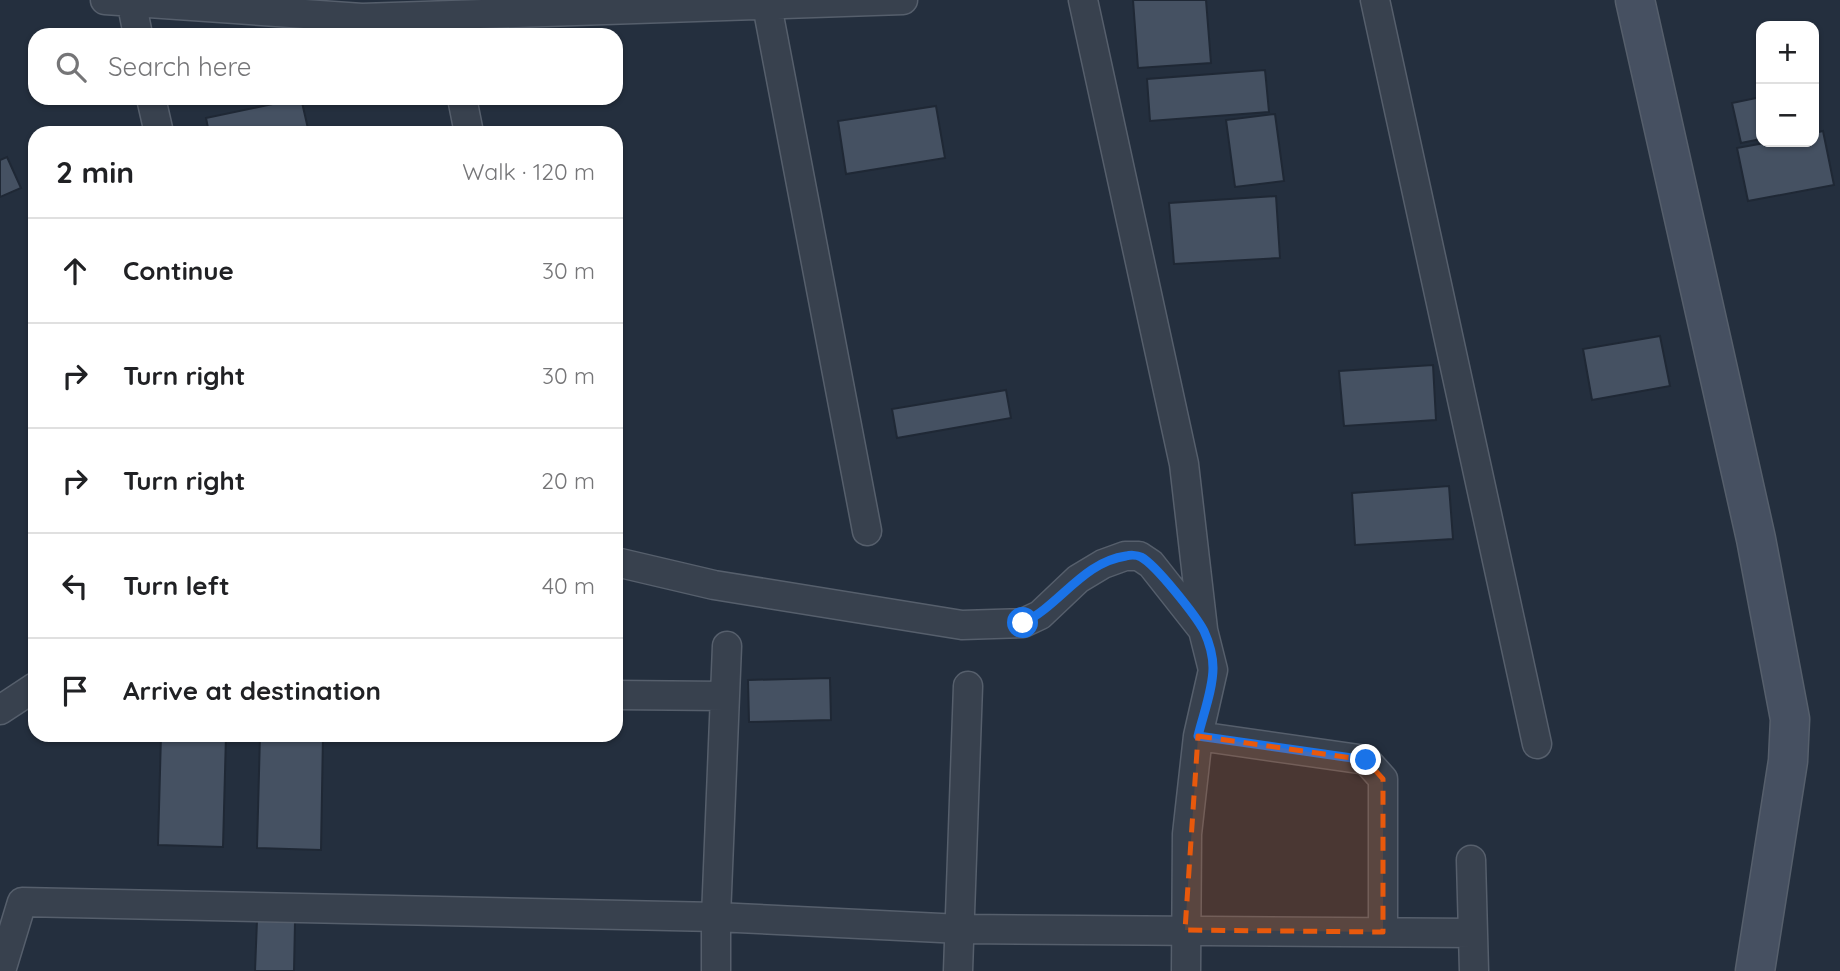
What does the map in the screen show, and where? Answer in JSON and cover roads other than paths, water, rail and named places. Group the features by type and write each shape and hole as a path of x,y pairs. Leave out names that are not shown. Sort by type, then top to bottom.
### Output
{"main road":[{"path":"1635,0 1756,539 1790,719 1788,761 1755,971"}],"street":[{"path":"135,28 123,1 362,18 903,0"},
{"path":"1083,0 1184,464 1203,629 1213,670 1198,736 1187,834 1186,971"},
{"path":"1375,0 1537,744"},
{"path":"766,3 867,531"},
{"path":"153,105 157,126"},
{"path":"463,105 467,126"},
{"path":"623,564 715,585 962,625 1000,625 1023,623 1040,615 1078,579 1103,564 1125,556 1139,556 1151,565 1203,629"},
{"path":"716,971 727,646"},
{"path":"958,971 968,686"},
{"path":"0,710 28,692"},
{"path":"623,695 725,696"},
{"path":"1198,736 1366,760 1375,766 1383,779 1382,932"},
{"path":"1471,860 1474,971"},
{"path":"1,971 22,902 716,917 961,929 1473,933"}]}
